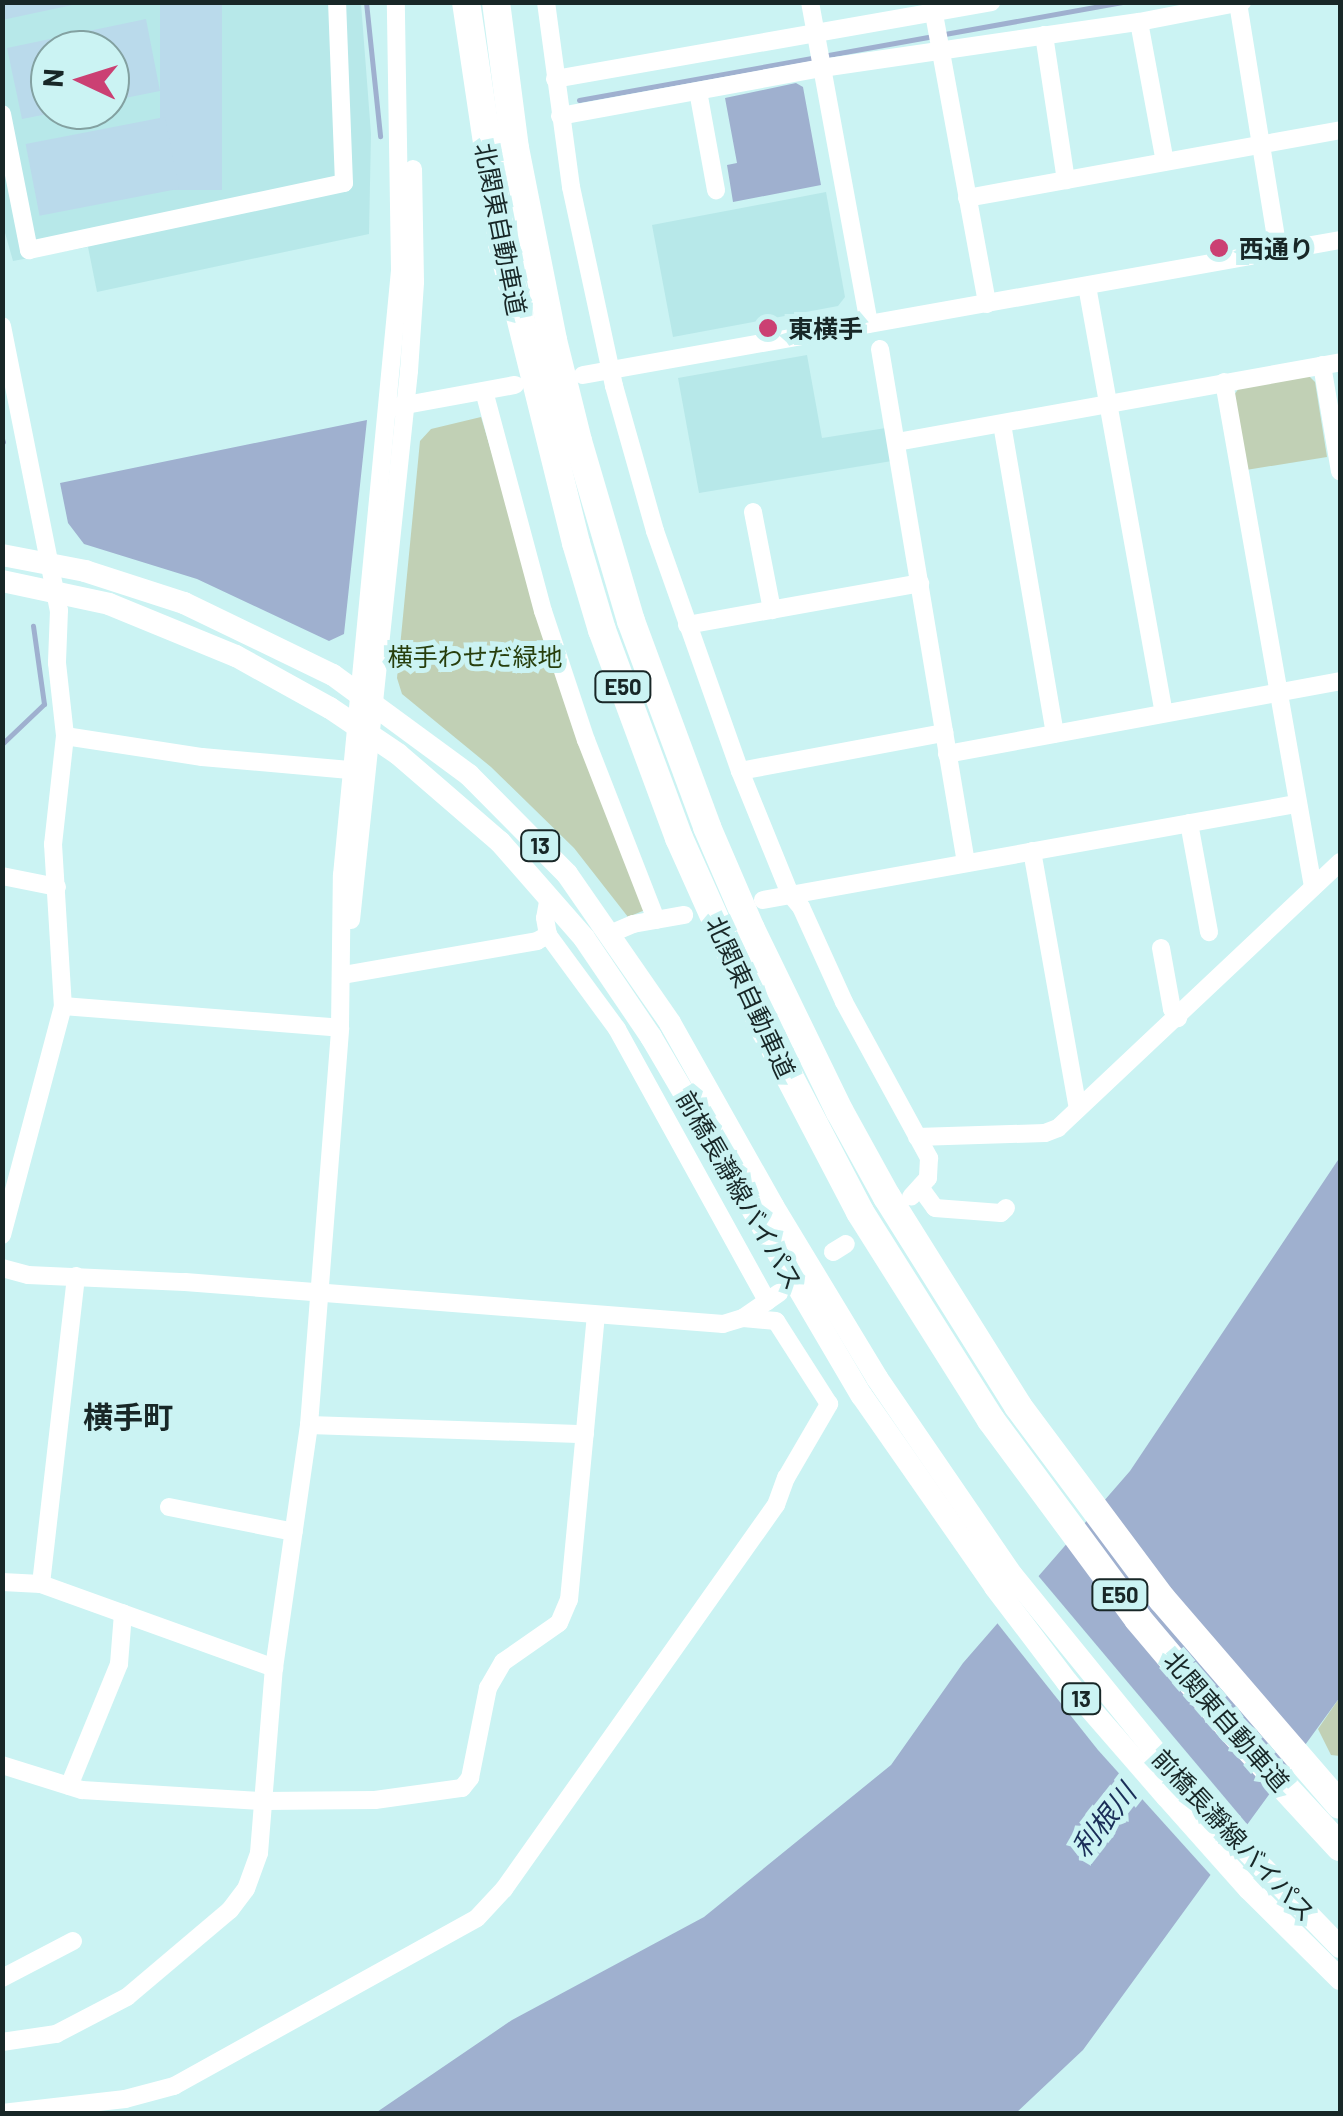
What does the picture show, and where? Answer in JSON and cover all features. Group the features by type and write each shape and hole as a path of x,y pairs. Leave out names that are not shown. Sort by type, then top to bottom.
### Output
{"highway":[{"name":"北関東自動車道","path":"466,2 502,244 550,450 602,630 680,838 765,1030 860,1212 991,1420 1138,1619 1230,1728 1340,1847"},
{"name":"北関東自動車道","path":"496,2 515,148 553,340 631,621 707,827 751,929 840,1112 946,1296 1102,1522 1248,1703 1340,1805"}],"main road":[{"name":"前橋長瀞線バイパス","path":"2,555 49,562 184,603 368,697 469,774 567,874 670,1023 931,1500 1067,1682 1249,1888 1338,1976"},
{"name":"前橋長瀞線バイパス","path":"2,580 55,590 188,632 284,681 364,730 458,803 549,896 584,938 651,1037 869,1387 940,1474 1083,1666 1180,1782 1340,1947"}],"street":[{"path":"2,114 29,250 344,184 337,2"},
{"path":"2,2042 56,2034 127,1997 230,1910 254,1871 264,1801 274,1668 309,1425 364,730 415,282 409,98 397,2"},
{"path":"546,2 560,116 610,369 687,625 740,771 790,894 801,907 844,1002 928,1158 928,1178 917,1193 935,1208 1000,1213 1006,1208"},
{"path":"810,2 868,324"},
{"path":"555,79 992,2"},
{"path":"560,116 821,66 1140,22 1240,3 1278,250"},
{"path":"934,11 988,304"},
{"path":"1140,22 1164,162"},
{"path":"1044,35 1066,180"},
{"path":"698,91 716,190"},
{"path":"967,198 1340,130"},
{"path":"584,375 1340,240"},
{"path":"1086,286 1164,712"},
{"path":"2,326 55,590 65,736 55,808 63,1006 2,1235"},
{"path":"880,349 966,863"},
{"path":"896,442 1331,364 1340,471"},
{"path":"1224,382 1313,887"},
{"path":"398,406 516,385"},
{"path":"484,390 549,629 656,920"},
{"path":"1002,424 1055,733"},
{"path":"752,512 772,610"},
{"path":"687,625 920,583"},
{"path":"947,754 1340,681"},
{"path":"343,975 342,875 352,770 364,730"},
{"path":"740,771 944,733"},
{"path":"65,736 202,757 352,770"},
{"path":"763,900 1296,804"},
{"path":"1189,823 1209,932"},
{"path":"1032,851 1078,1109"},
{"path":"917,1138 1045,1134 1178,1018 1340,862"},
{"path":"2,876 57,887"},
{"path":"2,1268 28,1276 76,1276 596,1317 723,1324 743,1318 773,1296 617,1029 548,934 549,896"},
{"path":"612,934 684,915"},
{"path":"343,975 537,940 548,934"},
{"path":"1161,948 1172,1009 1178,1018"},
{"path":"63,1006 340,1028"},
{"path":"42,1584 76,1276"},
{"path":"2,1765 69,1786 264,1801 375,1800 462,1788 470,1778 488,1688 503,1662 559,1623 569,1600 596,1317"},
{"path":"2,2113 125,2099 174,2086 477,1918 504,1890 776,1504 786,1478 829,1404 776,1321 743,1318"},
{"path":"309,1425 585,1434"},
{"path":"169,1507 294,1532"},
{"path":"2,1582 42,1584 274,1668"},
{"path":"69,1786 119,1664 123,1613"},
{"path":"2,1978 73,1941"}],"shaded area":[{"path":"2,3 361,3 371,134 369,234 97,292 88,247 13,261 2,222"},
{"path":"826,192 845,297 838,306 673,337 652,225"},
{"path":"807,355 822,438 886,428 892,461 699,493 678,378"}],"green space":[{"path":"1308,375 1315,382 1327,457 1246,470 1232,398 1239,388"},
{"name":"横手わせだ緑地","path":"481,417 536,601 645,910 628,917 574,848 491,767 402,694 397,678 420,441 431,429"},
{"path":"1340,1697 1340,1756 1331,1755 1318,1729"}],"water":[{"path":"796,83 803,87 821,185 733,202 727,165 737,163 725,98"},
{"path":"367,420 344,634 329,641 197,579 84,544 68,523 60,483"},
{"name":"利根川","path":"1340,1157 1340,1697 1083,2050 1016,2113 374,2114 512,2020 704,1917 891,1765 963,1663 1130,1471"}],"pier":[{"path":"1035,1572 1252,1830 1216,1881 1098,1750 994,1619"}],"building":[{"path":"2,2 77,2 77,4 2,20"},
{"path":"160,2 222,2 222,190 160,190"},
{"path":"146,19 160,91 130,97 130,30 93,30"},
{"path":"30,43 30,117 22,119 7,48"},
{"path":"165,117 179,189 40,216 26,144 98,130 130,130 130,124"}],"waterway":[{"path":"366,2 380,136"},
{"path":"579,100 1122,2"},
{"path":"2,744 44,704 33,626"}],"place":[{"name":"西通り","path":"1219,248"},
{"name":"東横手","path":"768,328"}],"district":[{"name":"横手町","path":"128,1416"}]}
